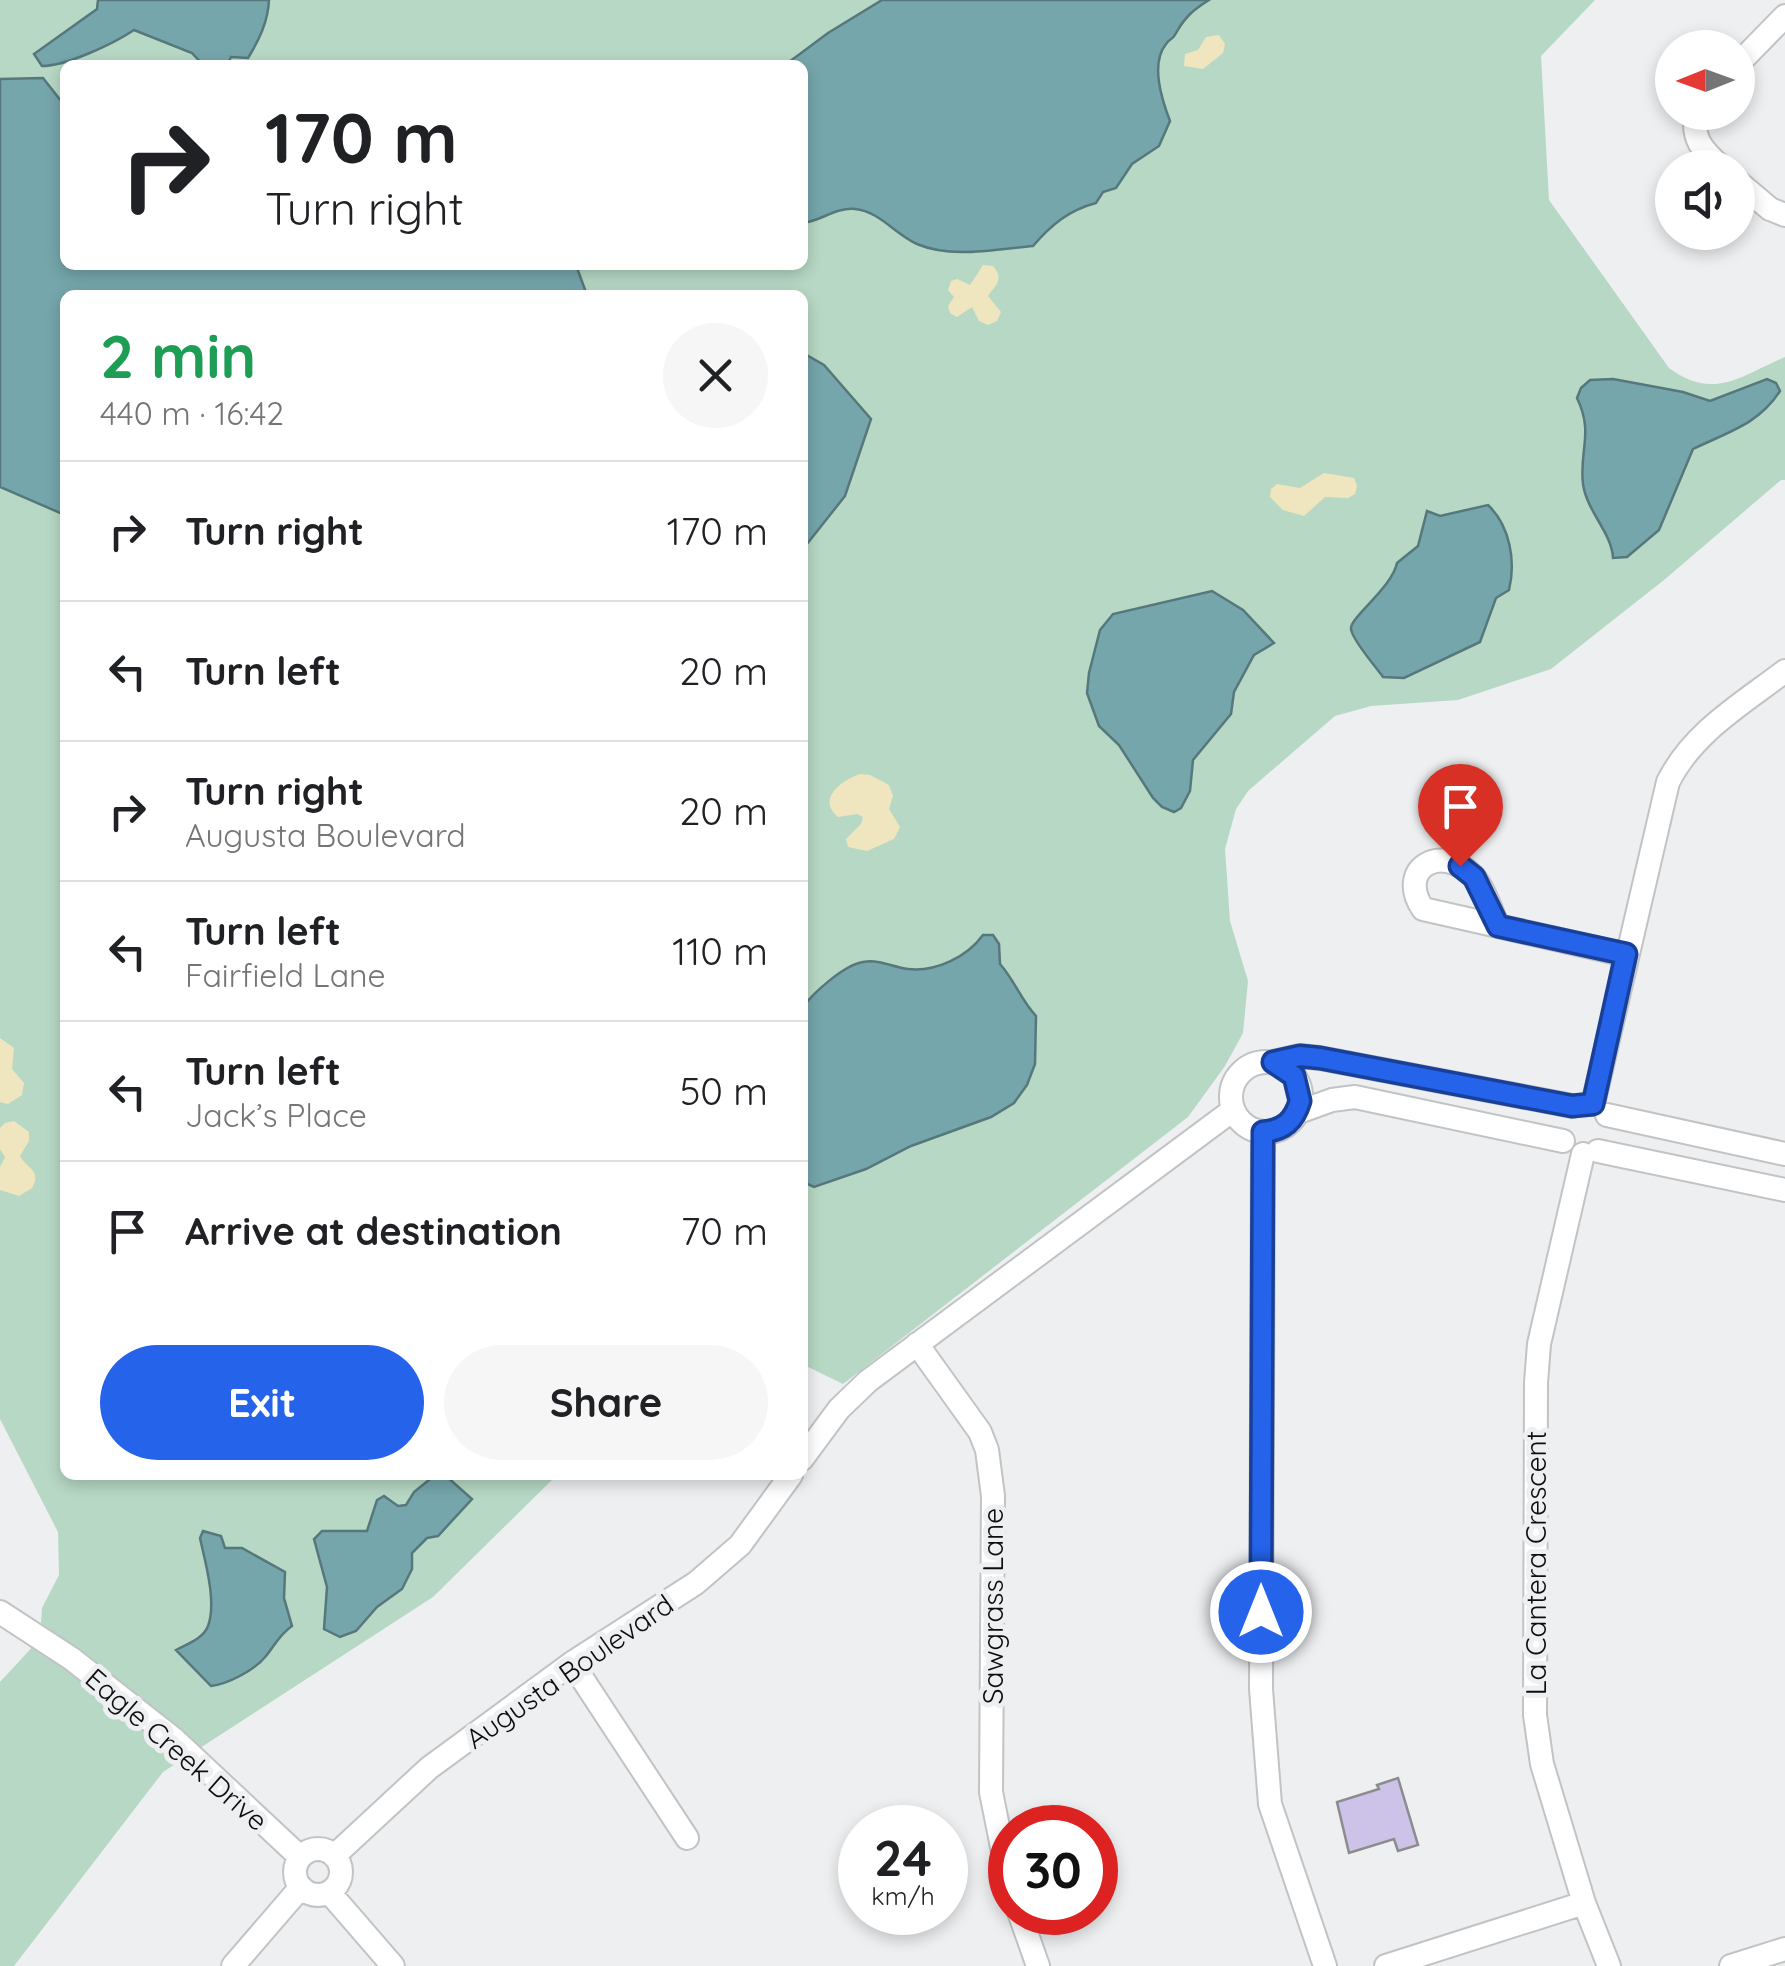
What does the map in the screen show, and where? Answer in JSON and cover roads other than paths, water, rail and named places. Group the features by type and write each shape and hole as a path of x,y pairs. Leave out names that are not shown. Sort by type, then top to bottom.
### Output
{"street":[{"path":"1755,47 1785,16"},
{"path":"1755,196 1785,215"},
{"path":"1591,1108 1668,782 1707,730 1785,671"},
{"path":"1498,926 1626,954"},
{"path":"1273,1062 1294,1076 1300,1101 1296,1113 1283,1128 1263,1132 1245,1126 1233,1110 1230,1100 1236,1078 1252,1064 1300,1056 1591,1108 1785,1154"},
{"path":"1296,1113 1332,1100 1355,1097 1785,1190"},
{"path":"1581,1148 1608,1139 1610,1123 1591,1108"},
{"path":"1581,1148 1560,1134 1562,1118 1591,1108"},
{"path":"808,1451 839,1409 868,1381 1233,1110"},
{"path":"1263,1132 1262,1706 1270,1804 1325,1966"},
{"name":"La Cantera Crescent","path":"1581,1148 1540,1344 1536,1383 1535,1715 1538,1748 1584,1903 1609,1966"},
{"name":"Sawgrass Lane","path":"917,1344 974,1423 988,1450 993,1496 994,1805"},
{"name":"Augusta Boulevard","path":"334,1856 430,1768 572,1663 696,1584 740,1545 787,1480"},
{"name":"Eagle Creek Drive","path":"0,1612 72,1659 175,1740 300,1857"},
{"path":"572,1663 687,1838"},
{"path":"317,1849 334,1856 340,1876 328,1892 317,1895 301,1887 295,1872 300,1857 317,1849"},
{"path":"233,1966 301,1887"},
{"path":"328,1892 393,1966"},
{"path":"1386,1966 1584,1903"},
{"path":"1027,1935 1038,1966"},
{"path":"1731,1966 1785,1949"}],"water":[{"path":"98,0 269,0 262,31 248,58 198,60 192,53 134,30 89,53 42,66 34,54 97,9"},
{"path":"882,0 1209,0 1186,18 1161,52 1159,82 1170,121 1159,146 1132,164 1116,188 1103,192 1096,203 1061,219 1033,246 989,251 931,249 909,240 872,214 855,209 808,222 808,60 792,60"},
{"path":"43,78 60,100 60,270 578,270 585,290 60,290 60,513 0,487 0,79"},
{"path":"808,356 824,365 871,419 845,496 808,543"},
{"path":"1613,379 1710,401 1767,379 1776,383 1780,391 1752,419 1693,449 1659,530 1627,557 1613,558 1585,494 1585,421 1577,398 1590,380"},
{"path":"1488,505 1506,533 1512,567 1509,590 1496,598 1480,642 1404,678 1383,677 1355,640 1352,624 1394,573 1397,563 1418,546 1427,511 1440,516"},
{"path":"1212,591 1243,610 1274,643 1254,655 1234,692 1231,714 1193,760 1190,791 1181,808 1174,812 1153,798 1119,745 1099,726 1087,693 1089,673 1100,630 1113,614"},
{"path":"983,935 993,935 999,944 1000,964 1036,1016 1035,1064 1027,1085 1014,1103 991,1117 911,1146 866,1169 814,1187 808,1184 808,1001 855,964 875,962 908,969 929,968 960,956"},
{"path":"429,1480 451,1480 472,1499 438,1536 427,1538 412,1553 412,1569 402,1589 377,1607 356,1631 340,1637 324,1629 327,1587 314,1539 322,1531 367,1531 377,1500 384,1496 398,1506 406,1505"},
{"path":"203,1531 221,1536 225,1548 242,1548 285,1572 284,1598 292,1626 255,1666 211,1686 176,1650 194,1641 208,1626 211,1605 200,1538"}]}
